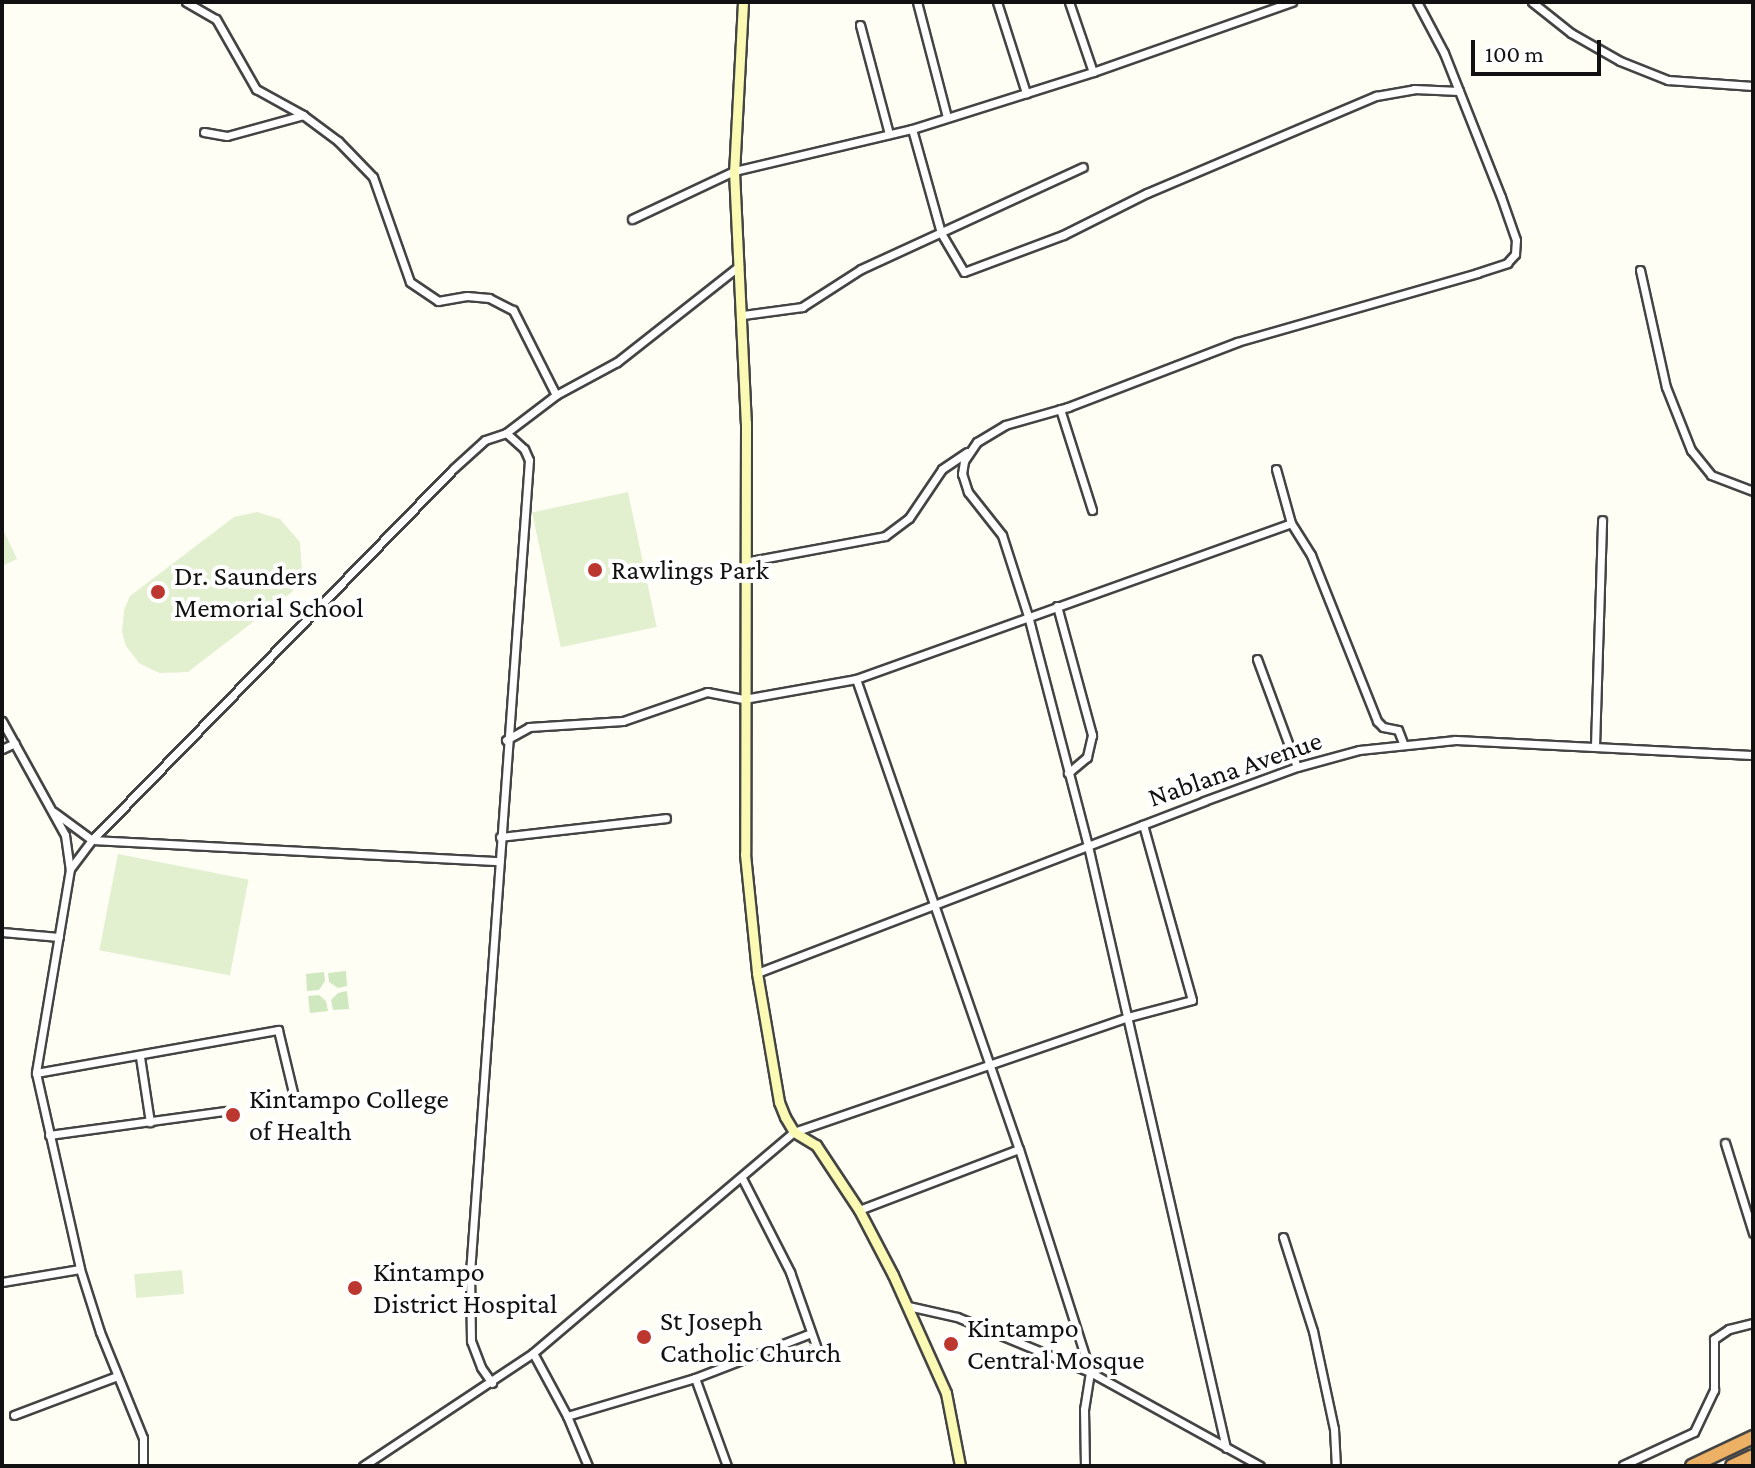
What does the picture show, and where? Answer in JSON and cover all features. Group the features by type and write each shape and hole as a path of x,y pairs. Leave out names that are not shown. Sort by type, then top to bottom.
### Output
{"highway":[{"path":"1700,1464 1753,1437"},
{"path":"1732,1466 1753,1456"}],"main road":[{"path":"743,2 734,171 743,315 746,876 757,973 779,1102 794,1132 816,1145 859,1210 908,1306 946,1393 960,1466"}],"street":[{"path":"186,2 216,19 256,89 303,115 338,141 373,177 410,282 438,301 467,296 489,298 513,310 556,395"},
{"path":"917,2 947,117"},
{"path":"997,2 1026,93"},
{"path":"1069,2 1093,72"},
{"path":"632,219 734,171 912,129 1093,72 1292,2"},
{"path":"745,562 885,536 909,518 942,469 991,431 1060,409 1237,342 1507,263 1515,254 1516,240 1444,53 1417,2"},
{"path":"1532,2 1571,33 1620,61 1668,80 1753,86"},
{"path":"860,25 889,134"},
{"path":"912,129 941,233 964,272 1063,235 1147,193 1376,96 1414,89 1459,91"},
{"path":"204,132 227,136 303,115"},
{"path":"743,315 802,307 861,269 1083,167"},
{"path":"70,869 92,840 453,469 485,440 506,433 556,395 617,362 739,266"},
{"path":"1640,270 1666,387 1691,450 1711,475 1753,491"},
{"path":"1060,409 1092,510"},
{"path":"492,1383 481,1367 471,1341 470,1273 506,740 529,460 524,449 506,433"},
{"path":"969,451 962,474 964,484 1002,535 1028,616 1088,846 1226,1448"},
{"path":"1276,469 1291,523 1311,555 1377,721 1398,730 1403,743"},
{"path":"1595,746 1602,520"},
{"path":"506,740 529,727 623,721 707,692 744,699 856,679 1291,523"},
{"path":"1057,606 1092,735 1087,757 1068,773"},
{"path":"1257,659 1297,767"},
{"path":"856,679 987,1065 1019,1149 1090,1372 1084,1409 1085,1466"},
{"path":"2,721 65,835 70,869 36,1073 80,1269 117,1376 143,1438 143,1466"},
{"name":"Nablana Avenue","path":"757,973 1297,767 1359,750 1403,743 1455,740 1753,755"},
{"path":"2,749 15,743"},
{"path":"54,811 92,840 499,861"},
{"path":"500,837 666,818"},
{"path":"363,1466 533,1353 794,1132 1128,1017 1192,1000 1143,825"},
{"path":"2,932 59,937"},
{"path":"36,1073 140,1057 278,1030 295,1101 303,1104 338,1101"},
{"path":"140,1057 150,1122"},
{"path":"49,1135 225,1111"},
{"path":"1725,1143 1753,1233"},
{"path":"859,1210 1019,1149"},
{"path":"742,1178 779,1246 820,1357"},
{"path":"1283,1237 1313,1331 1334,1429 1336,1466"},
{"path":"2,1282 80,1269"},
{"path":"908,1306 957,1317 1090,1372 1260,1466"},
{"path":"1623,1465 1694,1432 1714,1390 1714,1339 1729,1329 1753,1323"},
{"path":"567,1416 695,1378 811,1333"},
{"path":"533,1353 567,1416 588,1466"},
{"path":"14,1415 117,1376"},
{"path":"695,1378 727,1466"}],"green space":[{"name":"Rawlings Park","path":"628,492 657,627 561,647 532,512"},
{"path":"257,512 280,519 300,542 302,572 292,592 188,672 159,673 139,663 126,646 122,632 124,610 130,596 234,517"},
{"path":"2,527 17,559 2,566"},
{"path":"118,854 249,879 230,976 99,950"},
{"path":"346,971 347,986 338,988 329,982 328,973"},
{"path":"324,972 325,981 319,990 307,991 306,974"},
{"path":"347,991 349,1009 333,1010 331,1000 338,993"},
{"path":"319,995 326,1001 328,1011 310,1013 308,996"},
{"path":"182,1270 184,1294 136,1298 134,1274"}],"place":[{"name":"Rawlings Park","path":"595,570"},
{"name":"Dr. Saunders Memorial School","path":"158,592"},
{"name":"Kintampo College of Health","path":"233,1115"},
{"name":"Kintampo District Hospital","path":"355,1288"},
{"name":"St Joseph Catholic Church","path":"644,1337"},
{"name":"Kintampo Central Mosque","path":"951,1344"}]}
